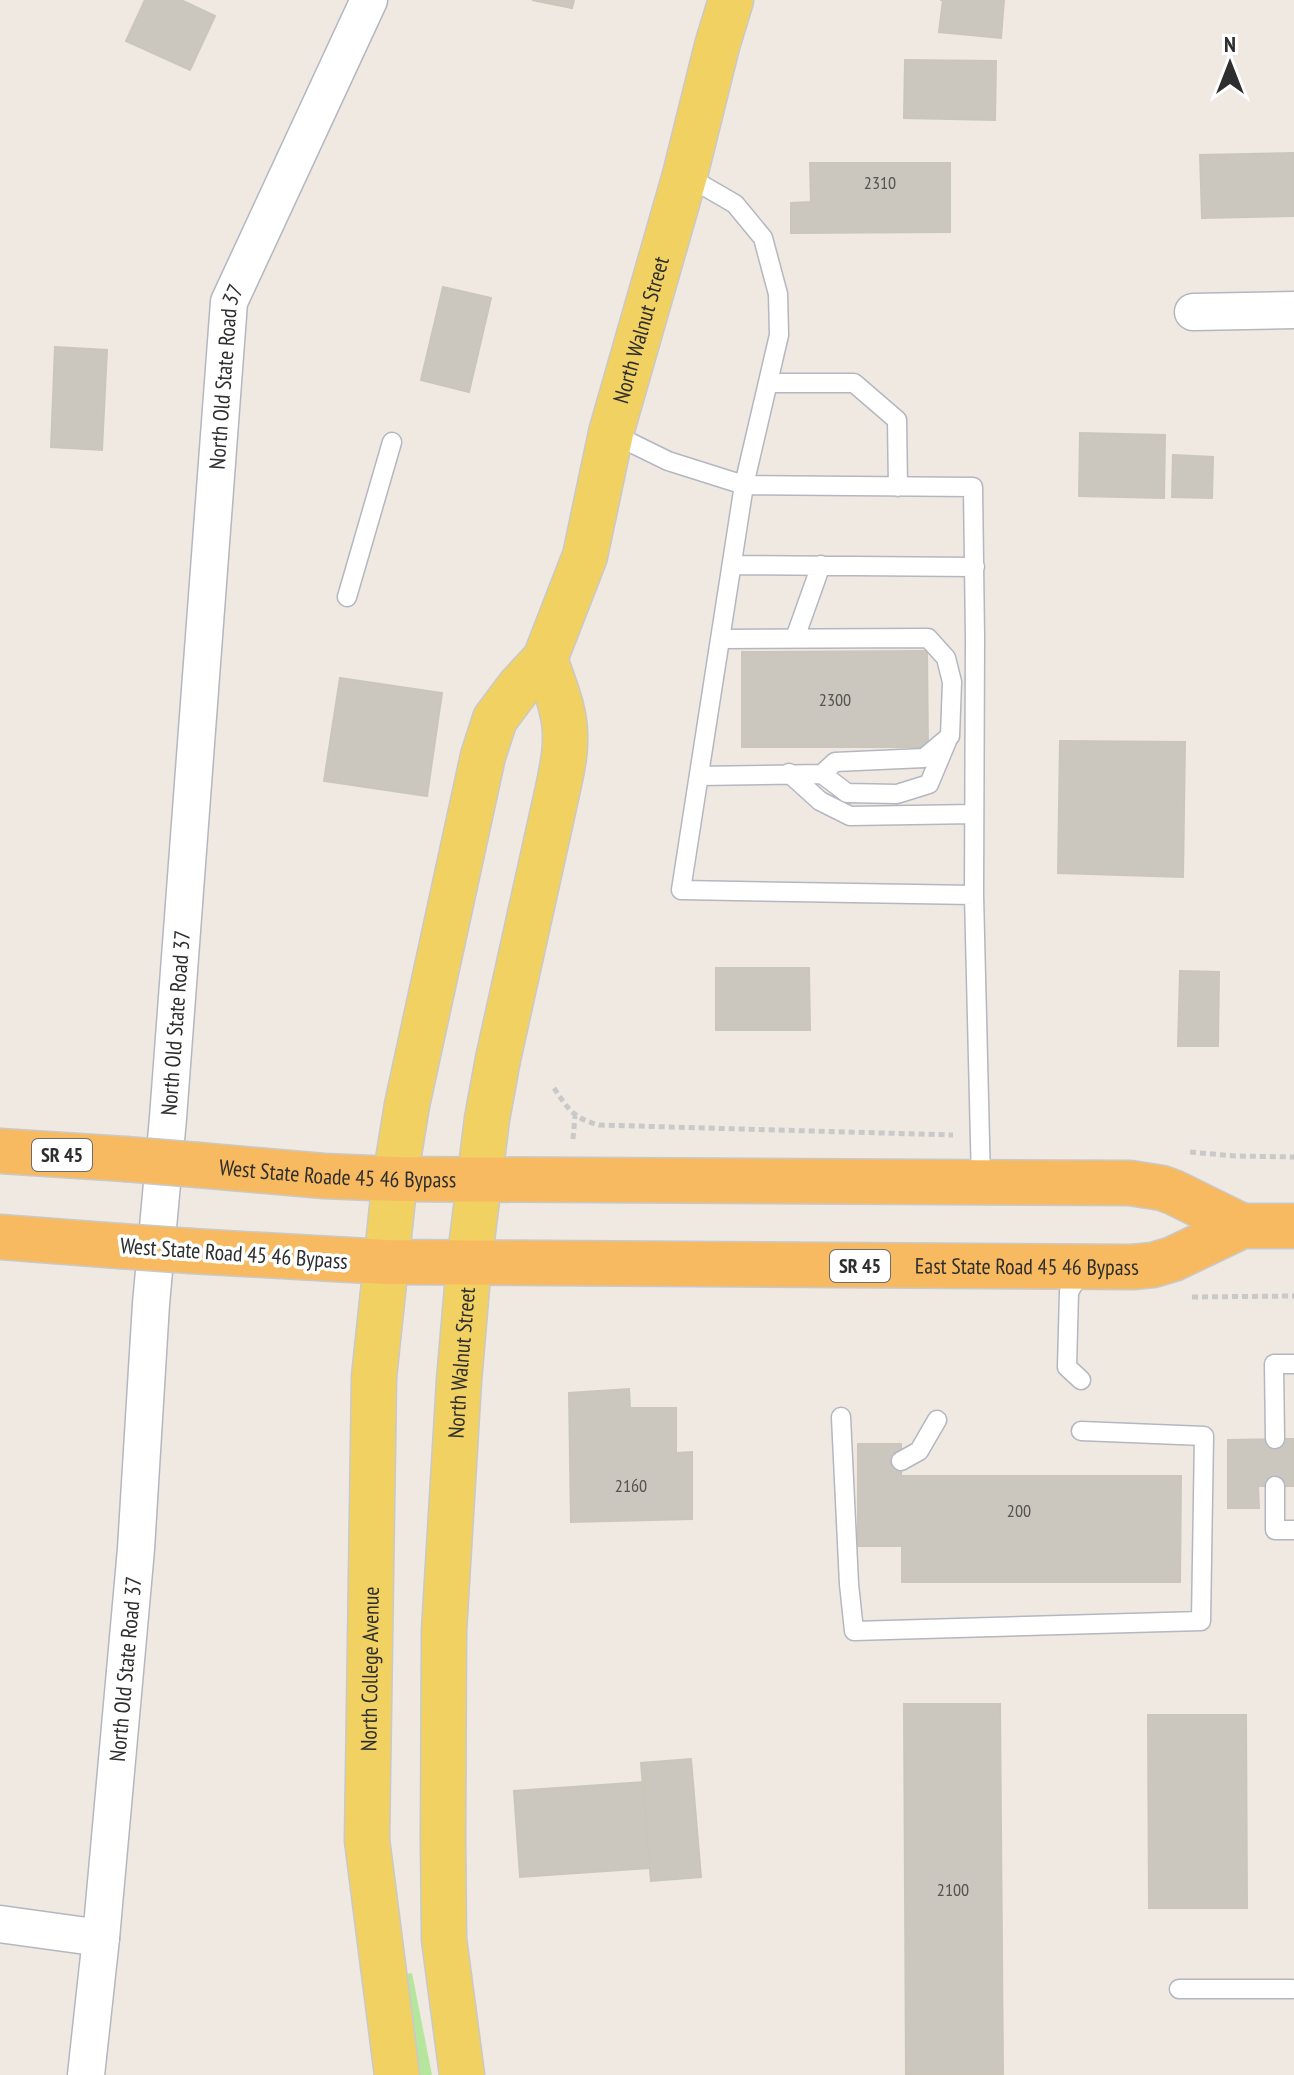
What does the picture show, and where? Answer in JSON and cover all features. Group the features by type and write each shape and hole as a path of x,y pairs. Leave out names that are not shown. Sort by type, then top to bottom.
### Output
{"highway":[{"name":"West State Roade 45 46 Bypass","path":"0,1151 324,1176 478,1180"},
{"name":"East State Road 45 46 Bypass","path":"478,1180 1114,1182 1143,1184 1173,1192 1242,1226"},
{"name":"East State Road 45 46 Bypass","path":"469,1264 1153,1265 1173,1259 1242,1226 1294,1226"},
{"name":"West State Road 45 46 Bypass","path":"0,1237 191,1251 469,1264"}],"main road":[{"name":"North Walnut Street","path":"386,1262 395,1179 418,1046 483,756 500,712 545,659 585,556 611,433 685,175 731,0"},
{"name":"North Walnut Street","path":"462,2075 444,1939 444,1631 459,1381 478,1180 498,1059 564,754 563,717 545,659"},
{"name":"North College Avenue","path":"386,1262 374,1377 367,1840 397,2075"}],"street":[{"name":"North Old State Road 37","path":"86,2075 136,1549 151,1304 168,1118 229,302 369,0"},
{"path":"1193,312 1294,310"},
{"path":"0,1924 101,1938"}],"lane":[{"path":"685,175 735,204 763,238 778,294 779,335 744,485 681,890 974,895"},
{"path":"768,383 854,383 897,420 898,487"},
{"path":"611,433 668,461 744,485 973,487 974,895 981,1182"},
{"path":"347,597 392,442"},
{"path":"732,565 975,567"},
{"path":"795,638 821,565"},
{"path":"699,776 822,774 847,793 897,794 929,784 950,736 952,682 946,658 928,638 721,639"},
{"path":"822,774 835,762 924,758 950,736"},
{"path":"789,773 820,801 850,816 974,814"},
{"path":"1081,1380 1067,1367 1067,1313 1069,1292 1084,1267"},
{"path":"1275,1439 1274,1364 1294,1364"},
{"path":"841,1417 850,1462 849,1584 854,1631 1201,1621 1204,1436 1081,1431"},
{"path":"901,1461 919,1451 937,1420"},
{"path":"1275,1486 1275,1530 1294,1530"},
{"path":"1179,1989 1292,1989"}],"path":[{"path":"554,1088 571,1113 583,1121 599,1125 980,1136"},
{"path":"1177,1151 1294,1157"}],"green space":[{"path":"412,1973 432,2075 415,2075 406,1974"}],"building":[{"path":"145,0 181,0 215,16 190,70 126,41"},
{"path":"532,0 574,0 572,8"},
{"path":"943,0 1004,0 1001,38 939,32"},
{"path":"905,60 996,61 995,120 904,118"},
{"path":"1294,153 1294,216 1202,218 1200,155"},
{"path":"810,163 950,163 950,232 791,233 791,203 811,202"},
{"path":"443,287 491,298 469,392 421,380"},
{"path":"55,347 107,350 102,450 51,447"},
{"path":"1080,433 1165,435 1164,498 1079,496"},
{"path":"1173,455 1213,457 1212,498 1172,497"},
{"path":"927,651 928,747 742,747 742,652"},
{"path":"340,678 442,693 427,796 324,781"},
{"path":"1060,741 1185,742 1183,877 1058,873"},
{"path":"716,968 809,968 810,1030 716,1030"},
{"path":"1180,971 1219,972 1218,1046 1178,1046"},
{"path":"629,1389 630,1408 676,1408 676,1453 692,1452 692,1519 571,1522 569,1393"},
{"path":"1294,1439 1294,1486 1258,1486 1259,1508 1228,1508 1228,1440"},
{"path":"858,1444 901,1444 901,1476 1181,1476 1180,1582 902,1582 902,1546 858,1546"},
{"path":"904,1704 1000,1704 1003,2075 906,2075"},
{"path":"1148,1715 1246,1715 1247,1908 1149,1908"},
{"path":"691,1759 701,1877 651,1881 641,1763"},
{"path":"644,1782 649,1868 520,1877 514,1791"}]}
